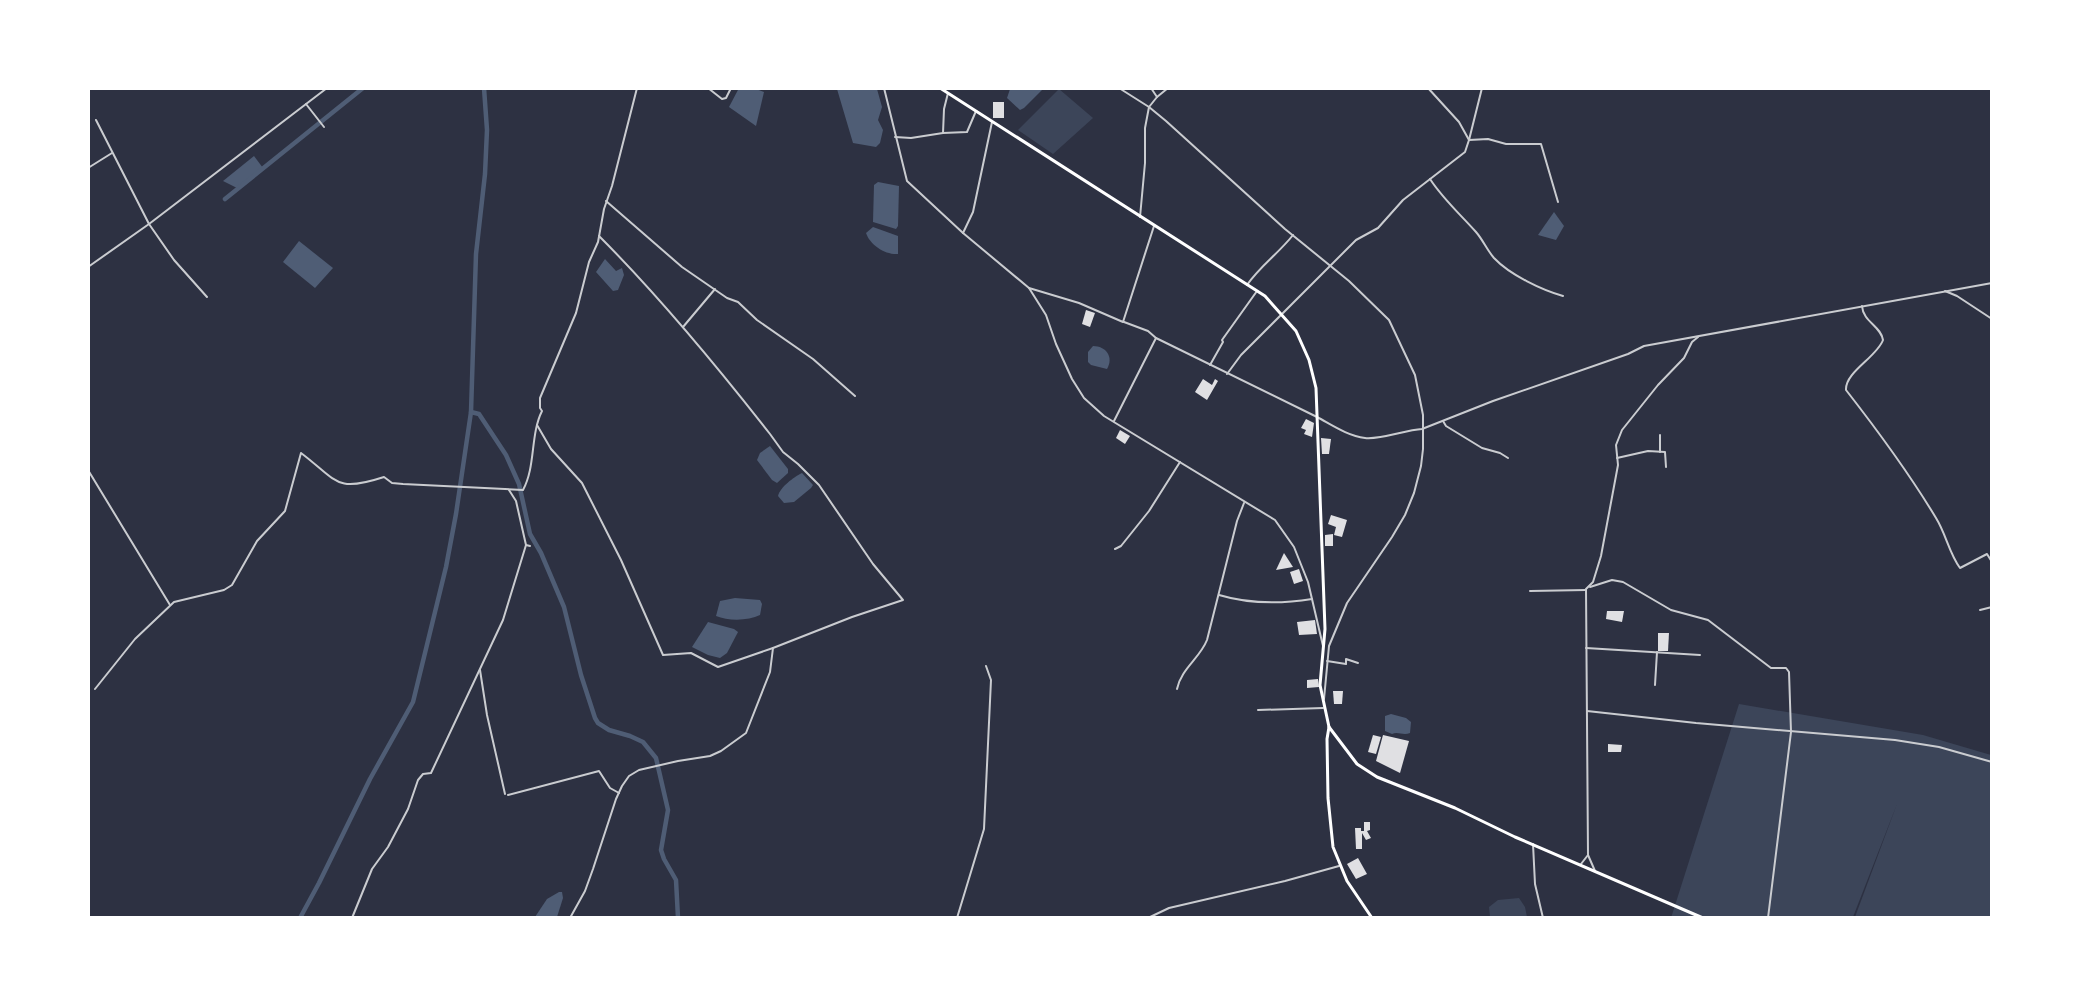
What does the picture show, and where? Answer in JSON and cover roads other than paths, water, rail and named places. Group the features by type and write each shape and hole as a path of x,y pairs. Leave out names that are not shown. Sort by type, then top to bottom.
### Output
{"main road":[{"path":"940,88 1265,296 1296,331 1309,360 1316,388 1325,629 1320,685 1323,708 1329,727 1357,764 1377,777 1455,808 1703,918"},
{"path":"1329,727 1327,739 1328,798 1333,847 1347,881 1372,918"}],"street":[{"path":"88,267 149,224 327,88"},
{"path":"95,690 135,639 170,605 174,602 224,590 232,585 257,541 285,511 301,453 338,483 348,485 362,484 384,477 392,483 523,490 530,472 537,424 542,411 540,407 542,393 576,313 584,278 598,242 606,201 637,88"},
{"path":"708,88 722,99 726,98 731,88"},
{"path":"884,88 907,181 963,233 1029,288 1046,315 1056,344 1078,388 1091,404 1113,422 1275,520 1294,547 1308,582 1323,646"},
{"path":"1119,88 1149,107 1293,236 1349,281 1389,320 1415,375 1423,415 1423,449 1414,494 1392,537 1347,603 1329,646 1323,708 1258,710"},
{"path":"1151,88 1157,97"},
{"path":"1140,217 1145,164 1145,128 1149,107 1168,88"},
{"path":"1428,88 1459,122 1469,140"},
{"path":"1227,374 1241,355 1356,240 1378,228 1403,200 1465,152 1482,88"},
{"path":"943,132 944,109 948,93"},
{"path":"306,104 324,127"},
{"path":"895,137 911,138 943,132 967,132 976,111"},
{"path":"96,120 149,224 174,260 207,297"},
{"path":"963,233 974,212 992,122"},
{"path":"1469,140 1488,139 1506,144 1541,144 1558,202"},
{"path":"88,168 112,153"},
{"path":"1430,179 1444,198 1478,233 1495,259 1509,270 1546,291 1563,296"},
{"path":"606,201 682,267 727,298 738,302 765,326 813,359 855,396"},
{"path":"1123,322 1154,226"},
{"path":"537,424 551,449 582,483 621,560 663,654 691,653 718,667 852,616 903,600 873,564 819,486 783,452 683,327 599,236"},
{"path":"1247,285 1257,271 1293,236"},
{"path":"1029,288 1079,303 1148,331 1156,338 1227,374 1350,434 1367,439 1422,429 1628,354 1644,346 1992,283"},
{"path":"683,327 698,312 715,289"},
{"path":"1210,365 1222,340 1257,291"},
{"path":"1945,291 1957,296 1992,319"},
{"path":"1862,306 1865,317 1882,334 1883,340 1875,352 1846,382 1846,390 1880,433 1908,474 1936,518 1960,568 1987,554 1992,562"},
{"path":"1595,871 1588,855 1586,589 1593,582 1601,556 1618,465 1616,445 1622,430 1658,385 1684,358 1692,342 1700,335"},
{"path":"1113,422 1156,338"},
{"path":"1443,421 1446,426 1482,448 1508,458"},
{"path":"1660,435 1660,452"},
{"path":"1617,458 1648,451 1665,452 1666,467"},
{"path":"1115,549 1121,546 1149,510 1180,462"},
{"path":"88,470 170,605"},
{"path":"352,918 372,869 388,847 405,815 418,780 423,774 431,773 503,620 528,546 516,501 508,489"},
{"path":"1176,689 1182,674 1204,648 1237,521 1244,503"},
{"path":"1530,591 1586,589 1612,580 1623,582 1671,610 1708,620 1771,668 1786,668 1789,672 1791,732 1768,918"},
{"path":"1219,595 1270,603 1312,599"},
{"path":"1980,610 1992,607"},
{"path":"570,918 585,891 619,793 629,776 663,764 710,756 746,733 770,672 772,648"},
{"path":"1586,648 1700,655"},
{"path":"1655,685 1657,652"},
{"path":"1327,661 1346,664 1346,659 1358,663"},
{"path":"957,918 984,829 991,680 986,666"},
{"path":"480,670 487,716 506,795 599,771 610,788 619,793"},
{"path":"1587,711 1895,741 1939,747 1992,762"},
{"path":"1533,844 1535,884 1543,918"},
{"path":"1580,864 1588,855"},
{"path":"1148,918 1169,908 1339,866"}],"waterway":[{"path":"225,199 363,88"},
{"path":"300,918 370,779 413,702 446,567 471,412 476,254 485,174 487,130 484,88"},
{"path":"471,412 479,414 506,455 519,484 530,534 541,553 564,607 581,675 595,718 598,723 609,730 643,742 656,758 668,810 661,850 676,880 678,918"}]}
